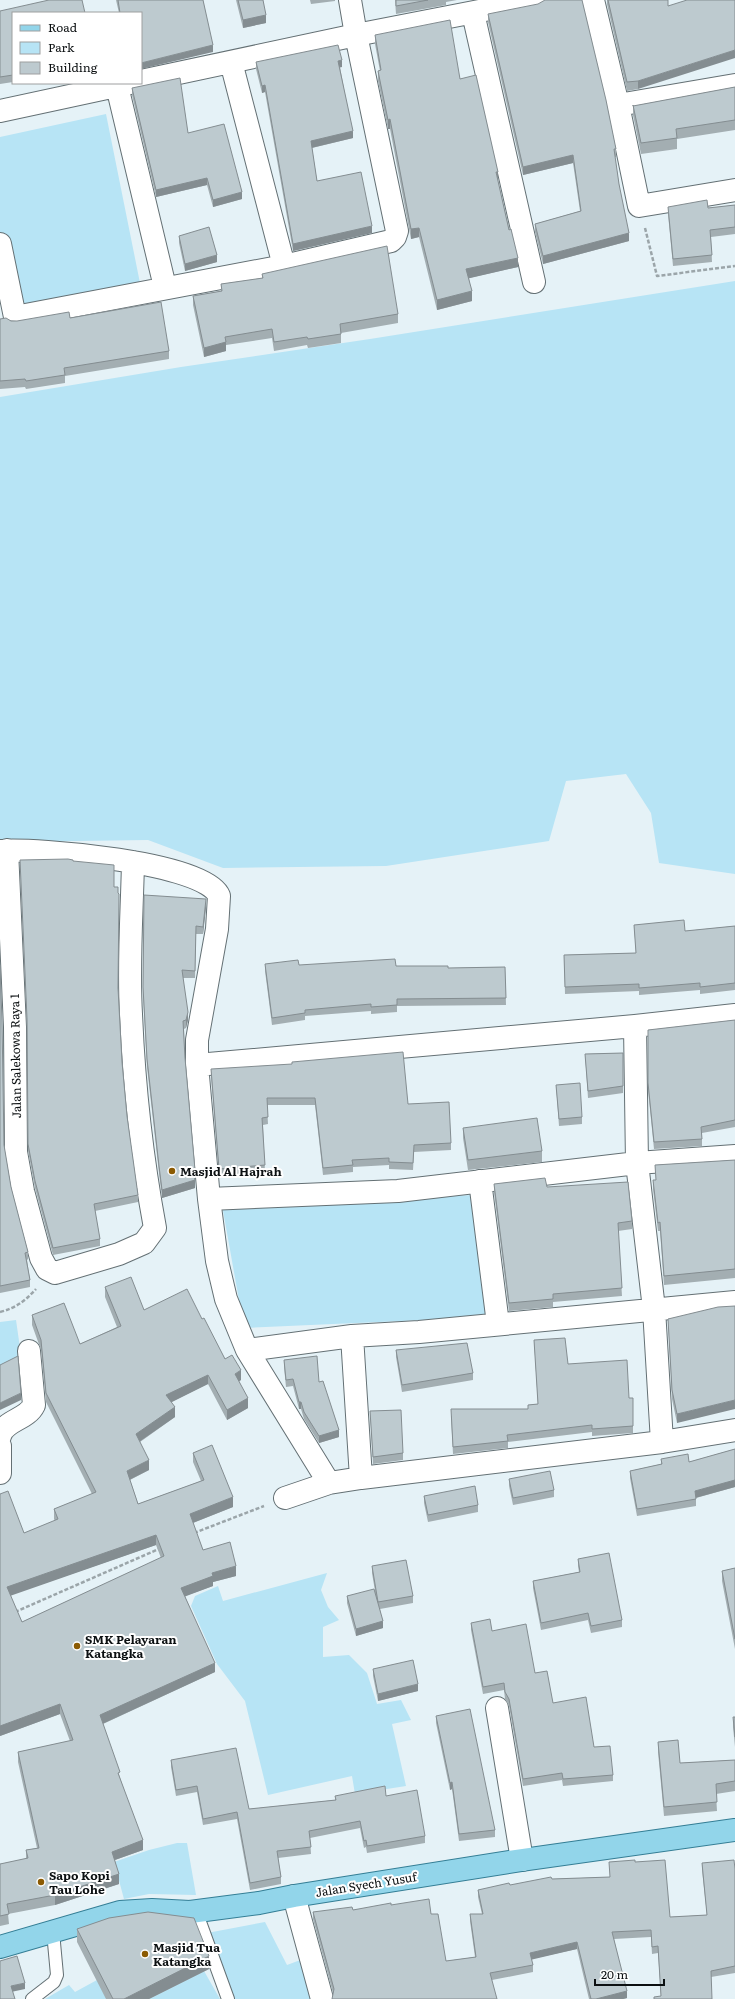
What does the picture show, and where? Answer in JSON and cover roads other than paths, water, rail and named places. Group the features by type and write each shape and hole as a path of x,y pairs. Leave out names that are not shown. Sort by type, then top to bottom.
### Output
{"main road":[{"name":"Jalan Syech Yusuf","path":"0,1947 120,1912 152,1910 196,1911 259,1903 294,1896 522,1860 735,1830"}],"street":[{"path":"0,244 7,318 165,287 284,266 391,241 395,237 396,231 350,0"},
{"path":"142,81 356,35 536,0"},
{"path":"593,0 618,105 639,206 735,190"},
{"path":"473,13 534,282"},
{"path":"231,62 284,266"},
{"path":"0,110 124,84 165,287"},
{"path":"618,105 735,85"},
{"path":"4,851 97,856 133,862 202,880 213,887 219,896 217,929 197,1040 209,1199 216,1261 226,1299 247,1350 329,1483"},
{"name":"Jalan Salekowa Raya 1","path":"4,851 15,1027 16,1152 23,1191 44,1264 55,1273 119,1254 144,1243 151,1235 154,1228 146,1180 136,1099 130,1013 133,862"},
{"path":"198,1065 635,1026 735,1015"},
{"path":"635,1026 637,1163 654,1309 662,1442"},
{"path":"209,1199 398,1191 637,1163 735,1156"},
{"path":"480,1181 498,1324"},
{"path":"247,1350 352,1336 419,1332 735,1302"},
{"path":"352,1336 361,1478"},
{"path":"0,1436 6,1427 27,1415 34,1406 29,1351"},
{"path":"285,1498 329,1483 361,1478 662,1442 735,1430"},
{"path":"0,1446 0,1473"},
{"path":"497,1708 522,1860"},
{"path":"294,1896 322,1999"}],"lane":[{"path":"196,1911 228,1999"},
{"path":"32,1999 54,1982 57,1975 53,1932"}],"place":[{"name":"Masjid Al Hajrah","path":"172,1171"},
{"name":"SMK Pelayaran Katangka","path":"77,1646"},
{"name":"Sapo Kopi Tau Lohe","path":"41,1882"},
{"name":"Masjid Tua Katangka","path":"145,1954"}]}
